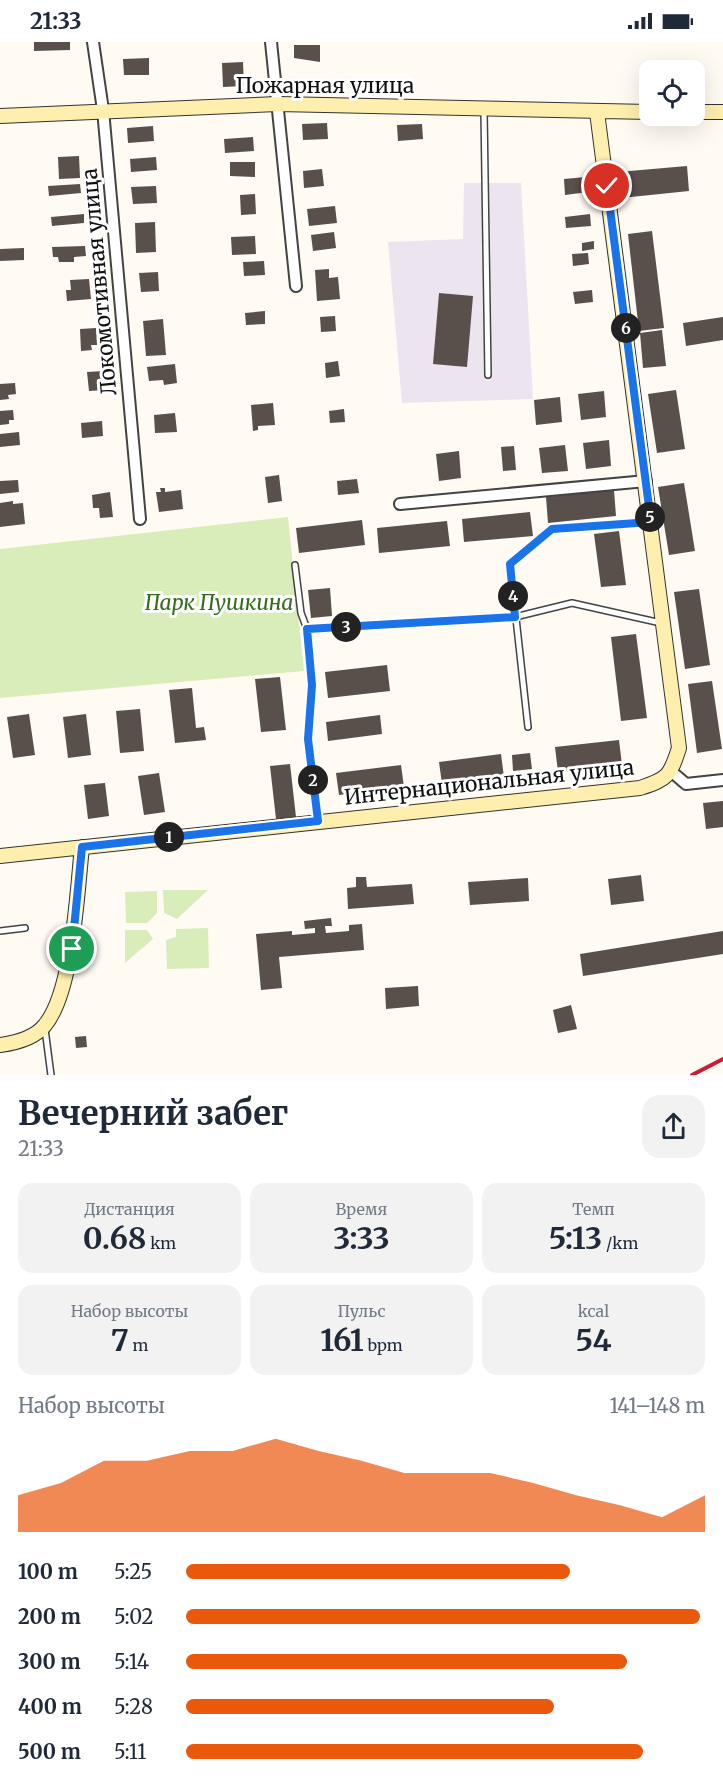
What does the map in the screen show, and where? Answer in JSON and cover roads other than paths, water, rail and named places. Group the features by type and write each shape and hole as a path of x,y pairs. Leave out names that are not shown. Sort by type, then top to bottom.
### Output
{"street":[{"name":"Локомотивная улица","path":"93,42 103,110 140,519"},
{"path":"271,42 296,286"},
{"name":"Пожарная улица","path":"0,116 278,104 639,112"},
{"path":"597,112 646,481 661,623 679,748 672,772 686,784 723,780"},
{"path":"705,112 723,112"},
{"path":"400,504 646,481"},
{"name":"Интернациональная улица","path":"0,856 640,788 662,781 672,772"},
{"path":"0,1045 20,1042 45,1026 58,1000 72,949 82,847"}],"lane":[{"path":"484,109 488,375"},
{"path":"528,727 510,564 552,529 651,522"},
{"path":"295,565 301,613 307,629 312,685 308,739 318,821"},
{"path":"307,629 515,617 572,603 661,623"},
{"path":"0,931 25,928"},
{"path":"45,1026 51,1075"}],"railway":[{"path":"692,1075 723,1059"}],"park label":[{"name":"Парк Пушкина","path":"219,602"}]}
